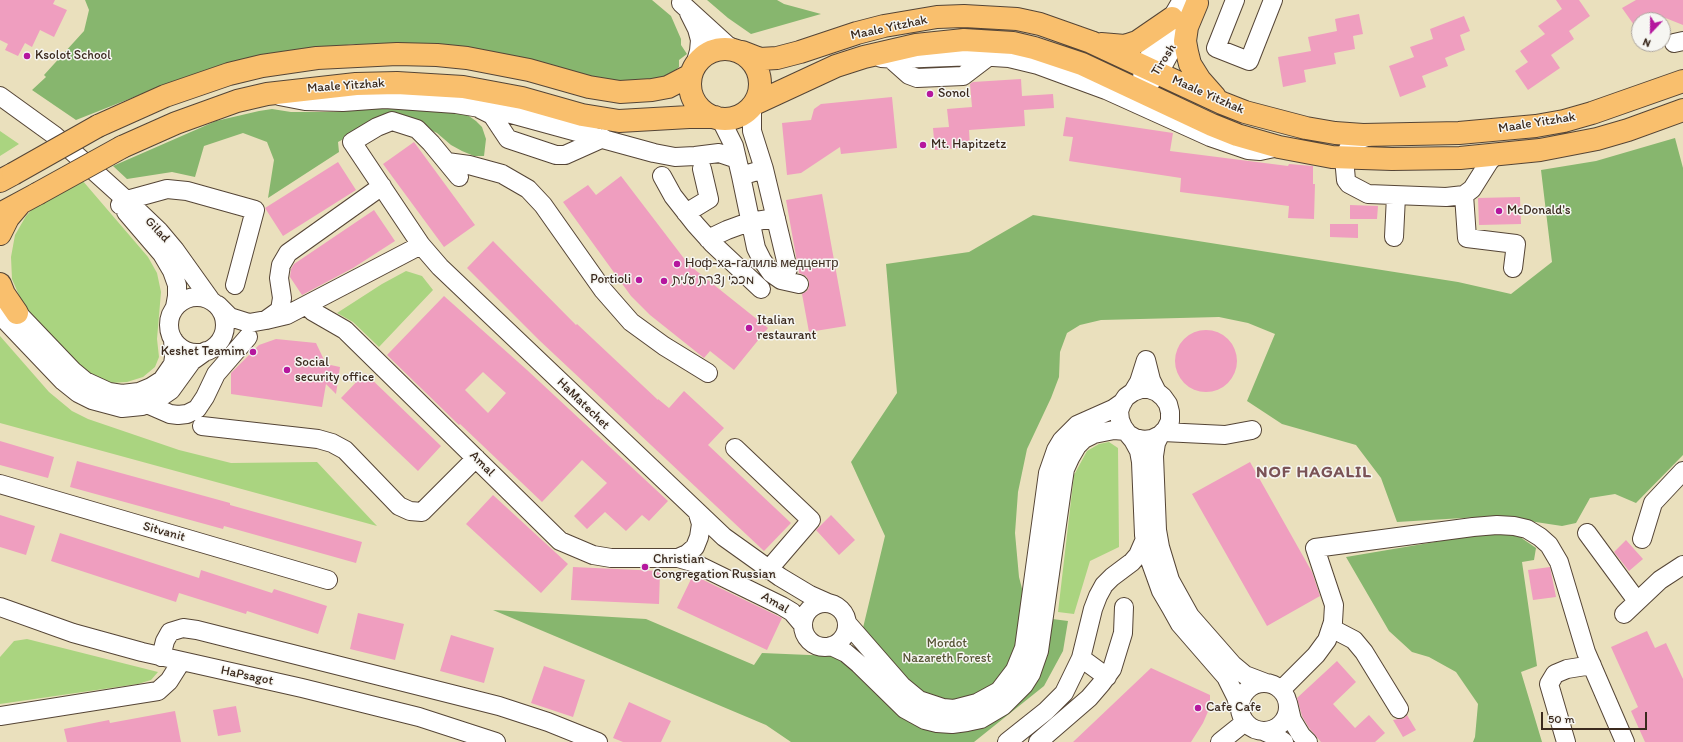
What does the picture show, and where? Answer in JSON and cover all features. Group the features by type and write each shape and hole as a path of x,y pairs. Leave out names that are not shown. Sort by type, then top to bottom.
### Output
{"main road":[{"path":"1091,42 1111,46 1125,46 1137,42 1148,36 1188,5"},
{"path":"1188,5 1185,41 1186,52 1190,64 1200,80 1222,103"},
{"name":"Maale Yitzhak","path":"739,51 760,59 777,58 884,26 938,17 964,16 1017,19 1040,24 1091,42 1222,103 1274,121 1335,133 1377,135 1459,133 1536,126 1592,113 1683,81"},
{"name":"Maale Yitzhak","path":"753,106 836,66 864,57 896,49 964,40 1013,43 1056,54 1082,64 1212,125 1237,135 1302,152 1344,158 1392,159 1495,155 1540,150 1598,139 1683,110"},
{"path":"6,177 98,126 165,96 229,74 262,66 318,58 397,54 437,55 467,58 529,70 589,87 620,92 652,90 668,87 693,70 703,56 712,51 725,48 739,51 751,59 758,69 760,91 753,106 738,117 730,119 717,118 703,111 695,102 691,91 693,70"},
{"name":"Maale Yitzhak","path":"0,214 122,147 176,123 237,101 267,94 356,84 435,84 491,91 602,119 625,121 689,117 717,118"},
{"path":"0,234 8,218 29,198"},
{"path":"0,284 9,314"}],"street":[{"path":"1235,0 1216,48 1249,61 1273,0"},
{"path":"679,1 727,45 739,51"},
{"path":"679,1 690,15 700,40 699,51 693,70"},
{"name":"Tirosh","path":"1141,92 1151,70 1188,5"},
{"name":"Tirosh","path":"1151,70 1188,5"},
{"path":"864,57 891,59 1009,58 1070,75 1210,137 1248,150 1260,151 1279,147"},
{"path":"267,94 305,101 343,102 385,99 417,100 479,108 504,112 654,153 675,157 719,153 729,155 739,167 764,169"},
{"name":"Gilad","path":"0,96 54,135 94,170 123,202 162,254 172,272 176,285 177,296 175,307"},
{"path":"753,106 752,132 764,169 788,269"},
{"path":"479,108 492,115 508,139 556,155 565,155 603,138"},
{"path":"717,118 730,136 739,167 749,222 756,248 771,273 782,280 799,284"},
{"name":"HaMatechet","path":"447,162 431,143 416,129 392,121 352,142 421,245 440,268 698,514 768,570 796,588 828,603"},
{"path":"1377,135 1355,142 1349,147 1344,158 1346,180 1349,184 1368,194 1396,196 1464,196 1472,189 1495,155"},
{"path":"447,162 459,177"},
{"path":"447,162 469,165 502,174 528,189 543,205 603,290 630,322 664,346 708,373"},
{"path":"686,213 709,199 702,169"},
{"path":"662,176 673,196 708,239 761,289"},
{"path":"266,320 280,310 282,298 279,278 280,265 288,253 382,186"},
{"path":"123,202 167,189 187,191 255,210 235,285"},
{"path":"1394,237 1396,196"},
{"path":"1464,196 1467,238 1516,244 1513,268"},
{"name":"Gilad","path":"123,202 159,231 214,302"},
{"path":"708,239 749,222 776,218"},
{"path":"214,302 223,312 226,322 225,332 221,340 216,347 206,351 193,353 185,351 178,346 169,331 171,314 182,300 200,296 214,302 230,317 249,322 266,320 287,315 421,245"},
{"path":"221,340 231,337 248,337 294,323 312,311 341,287"},
{"path":"0,295 9,314 63,380 78,392 92,400 122,408 147,404 158,399 173,387"},
{"name":"Amal","path":"312,311 345,330 560,541 593,555 611,558 678,558 707,568 792,612 803,626"},
{"path":"9,314 85,381 109,392 122,394 139,392 162,380 173,364 173,339"},
{"path":"147,404 170,414 187,414 197,409 205,397 216,374 248,337"},
{"path":"187,414 177,412 172,409 169,405 169,395 192,361 206,351"},
{"path":"1146,360 1151,380 1157,392 1168,404 1170,412 1170,421 1156,443 1154,456 1157,530 1160,547 1170,580 1190,616 1233,665 1245,675 1278,691 1288,708 1282,723 1272,730 1255,730 1242,715 1236,697 1226,677 1180,624 1164,597 1156,579 1147,552 1145,538 1141,462 1139,451 1134,440 1127,433 1120,420 1119,411 1139,382 1146,360"},
{"path":"847,623 902,686 919,700 931,705 954,709 977,703 989,698 999,691 1015,670 1024,648 1048,473 1056,450 1062,440 1077,425 1113,408 1128,397 1145,389 1157,392"},
{"path":"1170,412 1176,420 1190,429 1206,435"},
{"path":"202,426 318,439 332,443 345,450 399,506 410,511 422,512 476,458"},
{"path":"831,646 846,653 905,709 925,720 937,723 952,724 981,719 1003,706 1024,685 1031,674 1039,651 1065,470 1077,446 1084,439 1094,434 1114,430 1127,433 1135,438 1144,440 1152,439 1161,434 1225,435 1252,430"},
{"path":"735,448 811,520 768,570"},
{"path":"1642,539 1653,503 1683,472"},
{"name":"Sitvanit","path":"0,484 328,580"},
{"path":"678,558 687,554 695,547 699,537 701,524 698,514"},
{"path":"1278,691 1316,656 1327,640 1333,622 1334,605 1315,548 1473,527 1497,525 1514,526 1527,530 1540,537 1549,545 1558,562 1586,652 1625,742"},
{"path":"1587,533 1637,601"},
{"path":"1121,572 1138,555 1145,538"},
{"path":"1624,614 1660,580 1683,565"},
{"path":"1007,742 1046,711 1064,692 1081,658 1093,609 1104,585 1112,577 1129,569 1138,570 1156,579"},
{"path":"821,603 828,603 841,610 847,623 843,637 838,643 824,647 816,646 810,642 806,636 803,626 808,610 821,603"},
{"path":"1038,742 1088,698 1107,677 1112,669 1123,633 1124,608"},
{"name":"HaPsagot","path":"1,610 73,633 161,657 302,688 419,716 496,742"},
{"path":"161,657 165,641 170,632 183,628 197,630 498,706 548,722 598,742"},
{"path":"1331,628 1354,640 1364,652 1399,709"},
{"path":"1081,658 1107,677"},
{"path":"0,716 158,691 169,681 181,662"},
{"path":"1566,742 1549,684 1555,674 1567,669 1592,665"},
{"path":"1220,742 1242,715 1240,700 1247,689 1258,683 1278,691 1292,720 1301,735 1308,742"},
{"path":"1263,731 1284,742"}],"green space":[{"path":"85,0 652,0 671,16 681,39 681,45 687,54 679,60 679,67 670,75 649,84 620,84 403,46 353,44 279,55 162,86 76,120 32,90 46,77 44,75 84,31 89,10"},
{"path":"707,0 777,0 784,4 821,14 751,34 728,18"},
{"path":"382,108 456,112 466,114 482,127 486,139 484,156 474,156 462,151 451,145 437,133 416,123 386,116 338,142 339,152 268,198 274,160 267,142 243,133 204,146 195,177 172,172 127,179 113,166 216,121 259,111 272,109 291,112 337,112"},
{"path":"0,131 19,144 0,156"},
{"name":"Mordot Nazareth Forest","path":"1675,138 1683,168 1683,455 1636,503 1615,494 1590,498 1576,523 1562,526 1496,516 1397,522 1381,478 1356,445 1282,424 1247,401 1275,334 1248,323 1219,317 1101,320 1080,325 1067,333 1060,352 1059,377 1051,398 1027,449 1018,492 1015,533 1019,577 1029,616 1068,621 1063,651 1044,686 974,742 791,742 766,725 493,610 646,619 754,665 762,653 856,657 885,536 851,462 897,393 886,264 969,252 1033,215 1458,282 1511,294 1552,262 1541,170 1596,161"},
{"path":"82,180 148,257 157,273 161,292 157,339 159,357 155,367 143,377 127,382 109,383 87,374 28,316 12,279 11,257 15,235 26,216 37,204"},
{"path":"406,271 422,276 433,290 379,347 353,322 337,313 382,284"},
{"path":"0,336 49,392 72,411 88,419 179,450 231,463 317,462 377,526 0,423"},
{"path":"1109,442 1118,448 1119,547 1090,561 1074,614 1058,612 1074,475 1087,451 1099,444"},
{"path":"1494,532 1520,537 1536,548 1534,560 1522,562 1537,666 1521,672 1542,742 1473,742 1475,737 1478,704 1456,672 1429,657 1412,652 1389,631 1346,557"},
{"path":"27,639 158,672 151,680 138,684 0,704 0,657 14,641"}],"building":[{"path":"0,0 55,0 53,4 67,10 54,37 40,30 32,47 25,43 18,56 5,50 8,44 0,40"},
{"path":"1556,0 1579,0 1590,16 1569,31 1574,39 1551,55 1560,68 1528,90 1515,71 1528,62 1520,51 1545,34 1538,26 1562,9"},
{"path":"1636,0 1683,0 1683,25 1671,20 1671,12 1631,12 1631,21 1622,8"},
{"path":"1359,14 1363,34 1353,36 1355,49 1334,53 1336,64 1304,70 1306,82 1283,87 1278,57 1311,51 1308,37 1337,31 1335,19"},
{"path":"1464,16 1470,31 1460,35 1465,50 1445,58 1448,66 1422,76 1426,87 1400,97 1389,66 1414,57 1410,47 1433,39 1430,29"},
{"path":"1021,79 1022,96 1053,94 1054,108 1024,110 1025,126 969,130 970,147 935,150 933,128 949,127 947,109 972,107 970,84 973,82"},
{"path":"892,97 897,148 841,154 840,147 801,173 787,175 782,123 811,120 814,109 821,104"},
{"path":"1066,117 1173,133 1170,151 1288,166 1289,164 1313,166 1313,184 1315,184 1314,219 1288,218 1289,206 1180,192 1181,178 1069,161 1073,137 1063,136"},
{"path":"414,142 475,225 444,247 383,164"},
{"path":"338,162 356,190 283,236 265,208"},
{"name":"מכבי נצרת עלית","path":"621,176 689,265 768,328 734,370 710,351 704,358 650,315 631,296 563,202 588,185 596,195"},
{"path":"822,194 846,326 809,332 802,294 807,291 809,281 806,276 799,273 786,200"},
{"name":"McDonald's","path":"1520,197 1521,224 1479,225 1478,198"},
{"path":"1350,205 1378,206 1377,219 1350,219"},
{"path":"374,210 395,241 353,268 302,295 290,277 291,269 294,264"},
{"path":"1330,224 1358,224 1358,238 1330,237"},
{"path":"493,241 576,325 577,324 658,400 669,408 684,391 724,428 708,445 791,523 764,551 539,340 467,268"},
{"path":"444,296 527,370 668,501 649,521 642,515 626,531 605,512 587,529 574,516 607,483 582,460 542,502 460,424 459,425 387,355","holes":["483,372 506,393 488,413 465,390"]},
{"path":"1200,330 1212,330 1228,339 1235,349 1237,361 1235,373 1228,383 1212,392 1200,392 1189,387 1180,378 1175,367 1175,355 1180,344 1189,335"},
{"name":"Social security office","path":"276,339 316,343 326,364 340,367 336,394 326,384 322,407 231,394 231,373 259,345"},
{"path":"365,373 441,446 418,471 341,398"},
{"path":"0,441 54,457 48,478 0,465"},
{"path":"77,461 230,503 230,505 362,542 356,563 224,526 223,529 70,487"},
{"path":"1250,462 1312,572 1320,596 1267,626 1192,494"},
{"path":"493,495 568,564 541,593 466,524"},
{"path":"0,515 35,526 26,555 0,547"},
{"path":"831,515 855,540 839,555 816,530"},
{"path":"60,533 199,578 201,570 272,593 274,589 327,606 318,634 247,611 246,614 179,593 176,602 51,561"},
{"path":"1626,540 1643,559 1629,571 1614,552"},
{"path":"573,567 660,571 659,604 571,600"},
{"path":"1550,567 1556,597 1533,600 1528,570"},
{"path":"693,575 782,618 767,650 677,608"},
{"path":"358,613 404,624 395,660 350,649"},
{"path":"1647,631 1655,648 1666,643 1683,679 1683,742 1645,742 1631,711 1638,707 1611,647"},
{"path":"451,635 494,648 484,683 440,671"},
{"path":"1337,661 1356,682 1333,704 1355,728 1369,715 1385,733 1375,742 1321,742 1309,728 1302,716 1297,698"},
{"path":"544,666 585,680 573,717 531,703"},
{"path":"1151,668 1210,695 1210,707 1203,723 1191,742 1073,742"},
{"path":"629,702 671,721 661,742 623,742 613,738"},
{"path":"236,706 241,732 218,736 213,710"},
{"path":"175,711 181,742 67,742 64,729 109,720 110,723"},
{"path":"1407,715 1416,730 1403,737 1393,720 1404,718"}],"place":[{"name":"Ksolot School","path":"27,56"},
{"name":"Sonol","path":"930,94"},
{"name":"Mt. Hapitzetz","path":"923,145"},
{"name":"McDonald's","path":"1499,211"},
{"name":"Ноф-ха-галиль медцентр","path":"677,264"},
{"name":"Portioli","path":"639,280"},
{"name":"מכבי נצרת עלית","path":"664,281"},
{"name":"Italian restaurant","path":"749,328"},
{"name":"Keshet Teamim","path":"253,352"},
{"name":"Social security office","path":"287,370"},
{"name":"Christian Congregation Russian","path":"645,567"},
{"name":"Cafe Cafe","path":"1198,708"}],"district":[{"name":"NOF HAGALIL","path":"1314,473"}]}
